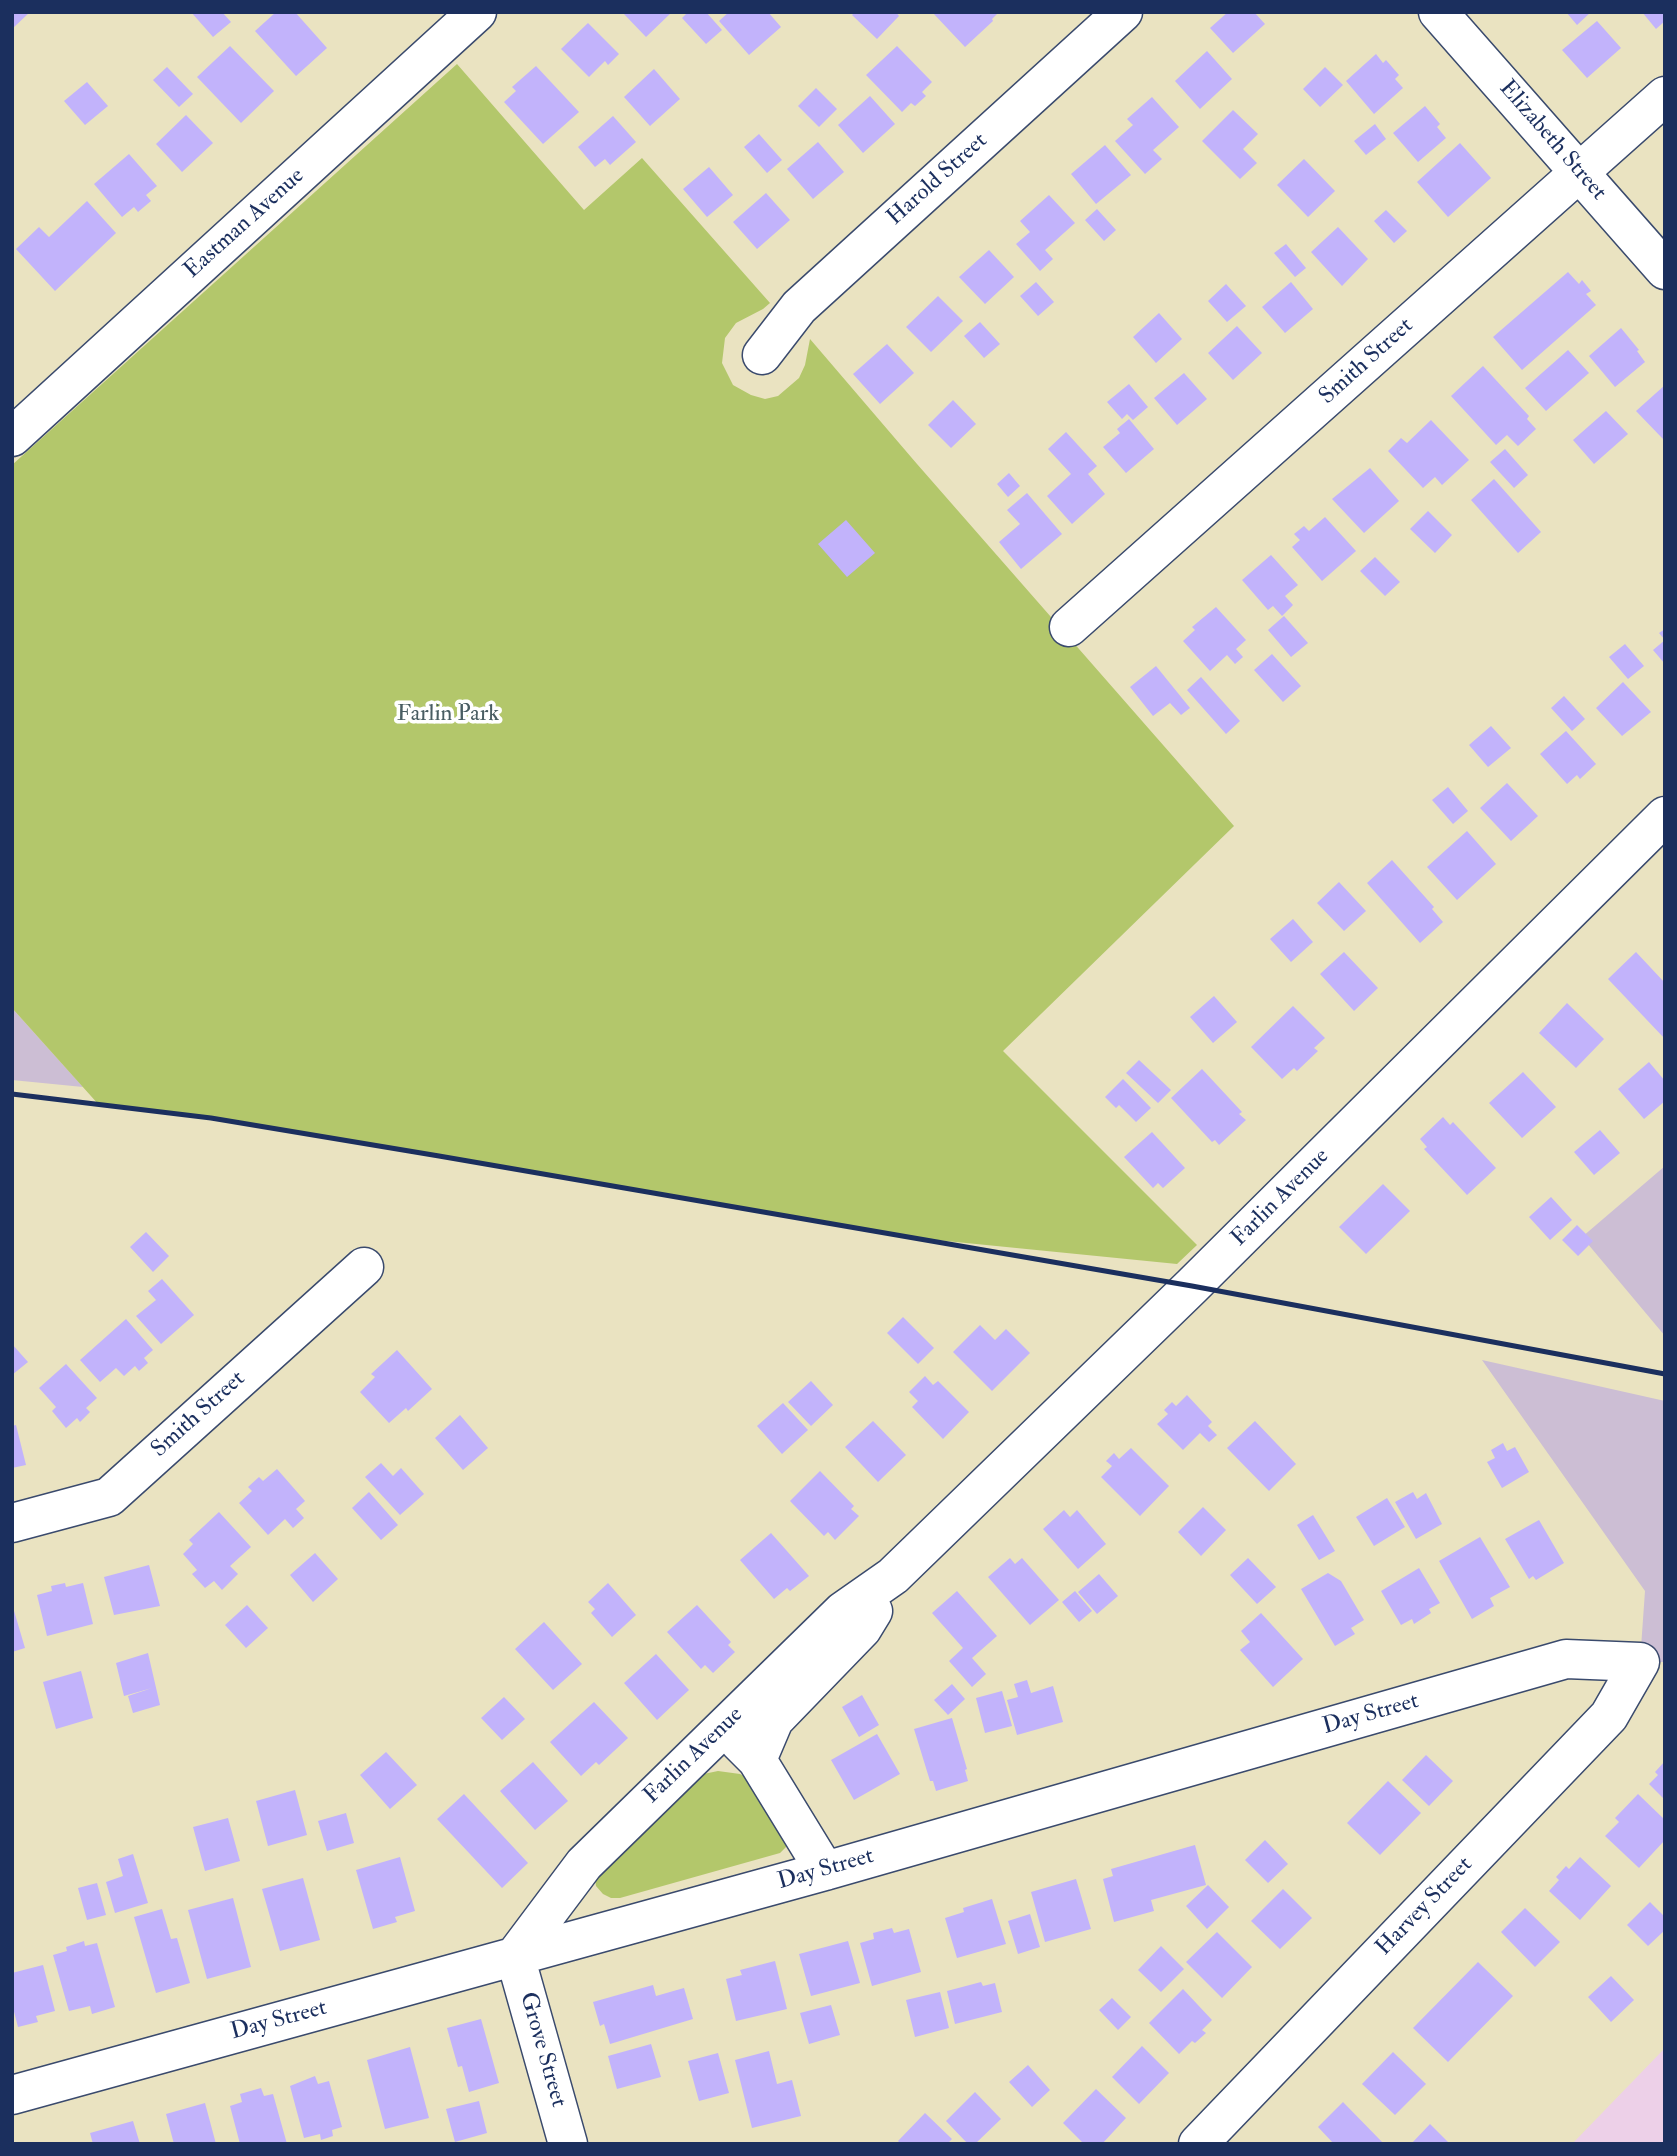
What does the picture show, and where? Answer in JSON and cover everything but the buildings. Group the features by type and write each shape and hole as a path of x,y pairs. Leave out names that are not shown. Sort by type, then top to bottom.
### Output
{"street":[{"name":"Eastman Avenue","path":"12,437 477,12"},
{"name":"Harold Street","path":"762,355 799,307 1123,12"},
{"name":"Elizabeth Street","path":"1438,12 1665,270"},
{"name":"Smith Street","path":"1069,627 1665,96"},
{"name":"Farlin Avenue","path":"514,1956 584,1864 843,1611 893,1576 1192,1286 1665,816"},
{"name":"Smith Street","path":"12,1523 109,1497 364,1267"},
{"name":"Farlin Avenue","path":"757,1760 774,1720 862,1629 893,1576"},
{"name":"Day Street","path":"12,2095 825,1871 1566,1659 1640,1662"},
{"name":"Harvey Street","path":"1198,2144 1609,1716 1640,1662"},
{"path":"723,1727 757,1760 825,1871"},
{"name":"Grove Street","path":"514,1956 568,2144"}],"shaded area":[{"path":"12,1008 83,1087 12,1080"},
{"path":"1665,1166 1665,1336 1582,1237"},
{"path":"1482,1360 1665,1401 1665,1662 1640,1662 1645,1591"},
{"path":"1665,2048 1665,2144 1572,2144"}],"green space":[{"name":"Farlin Park","path":"457,64 584,210 642,158 770,303 736,323 725,338 722,363 733,385 765,399 778,396 799,378 805,365 810,339 1234,826 1003,1051 1197,1245 1177,1264 916,1238 211,1118 99,1105 12,1008 12,465"},
{"path":"718,1771 748,1778 789,1839 786,1847 780,1853 620,1898 603,1894 596,1886 595,1878 694,1776"}],"railway":[{"path":"12,1094 211,1118 439,1156 1192,1286 1665,1374"}]}
